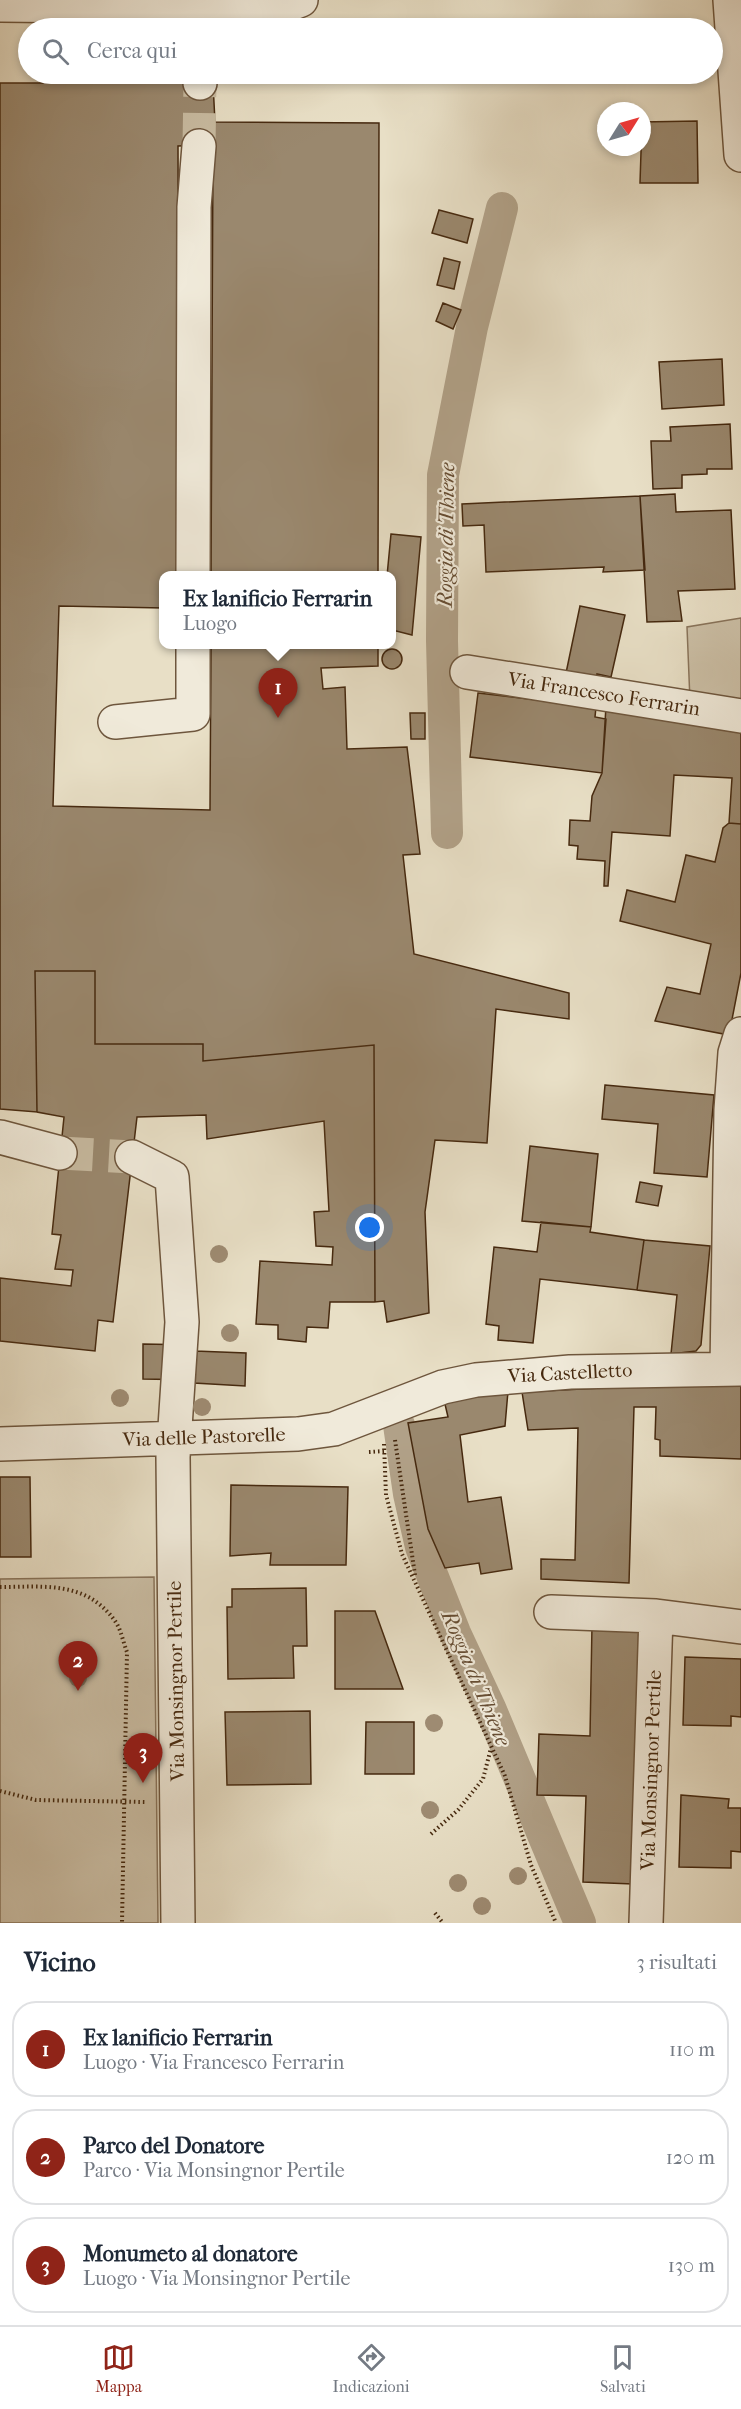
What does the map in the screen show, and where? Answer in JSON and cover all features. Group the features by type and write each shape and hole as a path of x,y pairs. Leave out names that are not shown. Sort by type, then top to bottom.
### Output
{"street":[{"path":"0,5 199,12 280,8 301,0"},
{"path":"730,0 741,155"},
{"path":"193,571 194,207 199,146"},
{"path":"115,722 193,714 193,649"},
{"name":"Via Francesco Ferrarin","path":"467,672 741,716"},
{"path":"734,1368 731,1110 735,1053 741,1034"},
{"path":"0,1137 60,1153"},
{"name":"Via Monsingnor Pertile","path":"132,1158 172,1177 182,1322 174,1438 178,1923"},
{"name":"Via Castelletto","path":"404,1403 443,1387 511,1376 734,1368"},
{"name":"Via delle Pastorelle","path":"0,1444 298,1434 333,1430 404,1403"},
{"path":"551,1612 656,1616 741,1627"},
{"name":"Via Monsingnor Pertile","path":"646,1923 656,1616"}],"path":[{"path":"384,1439 386,1495 402,1554 504,1776 531,1865 556,1923"},
{"path":"398,1457 416,1581"},
{"path":"0,1587 63,1586 95,1601 115,1622 127,1652 122,1923"},
{"path":"431,1834 458,1810 483,1779 491,1747"},
{"path":"0,1791 36,1800 157,1803"},
{"path":"435,1913 443,1923"}],"shaded area":[{"path":"741,618 741,712 690,701 687,627"},
{"path":"154,1577 158,1923 0,1923 0,1579"}],"building":[{"path":"0,83 213,84 215,122 379,123 378,571 211,571 213,145 178,146 179,571 159,571 159,608 59,606 53,806 210,810 211,649 378,649 378,666 321,668 323,689 345,687 347,749 407,747 420,854 403,855 414,954 569,993 569,1019 496,1009 487,1143 435,1140 425,1212 429,1313 387,1322 384,1301 375,1302 374,1045 203,1061 203,1044 95,1044 95,971 35,971 37,1112 0,1109"},
{"path":"697,121 698,183 640,183 641,156 651,156 651,122"},
{"path":"439,210 473,219 467,243 432,233"},
{"path":"444,258 460,262 454,289 437,285"},
{"path":"443,303 461,310 453,329 436,321"},
{"path":"722,359 724,405 662,409 659,362"},
{"path":"730,424 732,469 707,469 707,474 682,475 682,488 653,489 651,441 671,441 670,427"},
{"path":"675,494 676,512 731,510 735,589 678,591 682,621 647,622 640,496"},
{"path":"640,496 645,570 603,572 604,567 486,572 484,525 463,526 462,504"},
{"path":"391,534 421,537 412,635 396,631 396,571 387,571"},
{"path":"580,606 625,615 611,677 597,674 596,680 566,673"},
{"path":"388,649 396,649 402,655 402,663 396,669 388,669 382,663 382,655"},
{"path":"478,693 596,707 595,717 606,719 602,773 470,757"},
{"path":"606,706 741,730 741,824 729,823 732,778 674,775 670,836 612,832 608,886 604,886 605,861 577,859 578,846 569,845 570,820 590,821 592,796 602,773"},
{"path":"410,713 425,713 425,739 411,739"},
{"path":"729,823 741,824 741,973 729,1035 655,1021 667,987 700,994 711,944 620,921 627,890 675,902 686,855 715,862 723,828"},
{"path":"35,971 95,971 95,1044 203,1044 203,1061 374,1045 375,1302 330,1302 328,1328 307,1327 306,1342 278,1339 278,1325 256,1324 260,1261 332,1265 333,1247 316,1246 314,1212 329,1211 324,1121 207,1139 206,1115 137,1117 113,1322 98,1320 95,1351 0,1341 0,1278 71,1286 73,1270 55,1269 61,1235 52,1234 64,1117 37,1112"},
{"path":"605,1085 714,1095 707,1177 654,1173 658,1124 602,1119"},
{"path":"530,1146 598,1154 591,1227 522,1221"},
{"path":"640,1182 662,1186 658,1206 636,1202"},
{"path":"541,1222 591,1227 590,1232 644,1240 637,1290 540,1279 533,1343 498,1340 499,1326 486,1324 494,1247 537,1252"},
{"path":"644,1240 710,1246 701,1345 696,1351 671,1354 677,1295 637,1290"},
{"path":"143,1344 195,1345 195,1380 143,1379"},
{"path":"195,1351 246,1353 245,1386 194,1383"},
{"path":"741,1381 741,1459 660,1456 660,1440 655,1439 656,1407 634,1407 629,1583 541,1579 541,1559 575,1560 578,1428 528,1430 522,1392"},
{"path":"508,1391 505,1426 460,1435 468,1502 501,1497 512,1569 481,1574 479,1563 445,1568 428,1529 408,1423 448,1417 444,1400"},
{"path":"0,1477 30,1477 31,1557 0,1557"},
{"path":"231,1485 348,1487 346,1565 270,1565 271,1553 230,1556"},
{"path":"306,1588 307,1646 293,1646 294,1678 228,1679 227,1607 232,1607 232,1589"},
{"path":"335,1611 375,1611 403,1689 335,1689"},
{"path":"592,1625 643,1626 633,1884 583,1882 586,1796 537,1795 539,1734 590,1736"},
{"path":"685,1657 741,1659 741,1717 731,1716 731,1726 683,1725"},
{"path":"310,1711 311,1784 227,1785 225,1712"},
{"path":"366,1722 414,1722 414,1774 365,1774"},
{"path":"681,1795 729,1799 728,1808 741,1808 741,1852 731,1851 731,1868 679,1867"}],"waterway":[{"name":"Roggia di Thiene","path":"447,833 442,641 443,475 472,327 502,208"},
{"name":"Roggia di Thiene","path":"399,1425 409,1494 421,1547 455,1633 490,1708 580,1923"}],"tunnel":[{"path":"199,146 200,84"},
{"path":"60,1153 132,1157"}],"place":[{"name":"Ex lanificio Ferrarin","path":"278,718"},
{"name":"Parco del Donatore","path":"78,1691"},
{"name":"Monumeto al donatore","path":"143,1783"}]}
